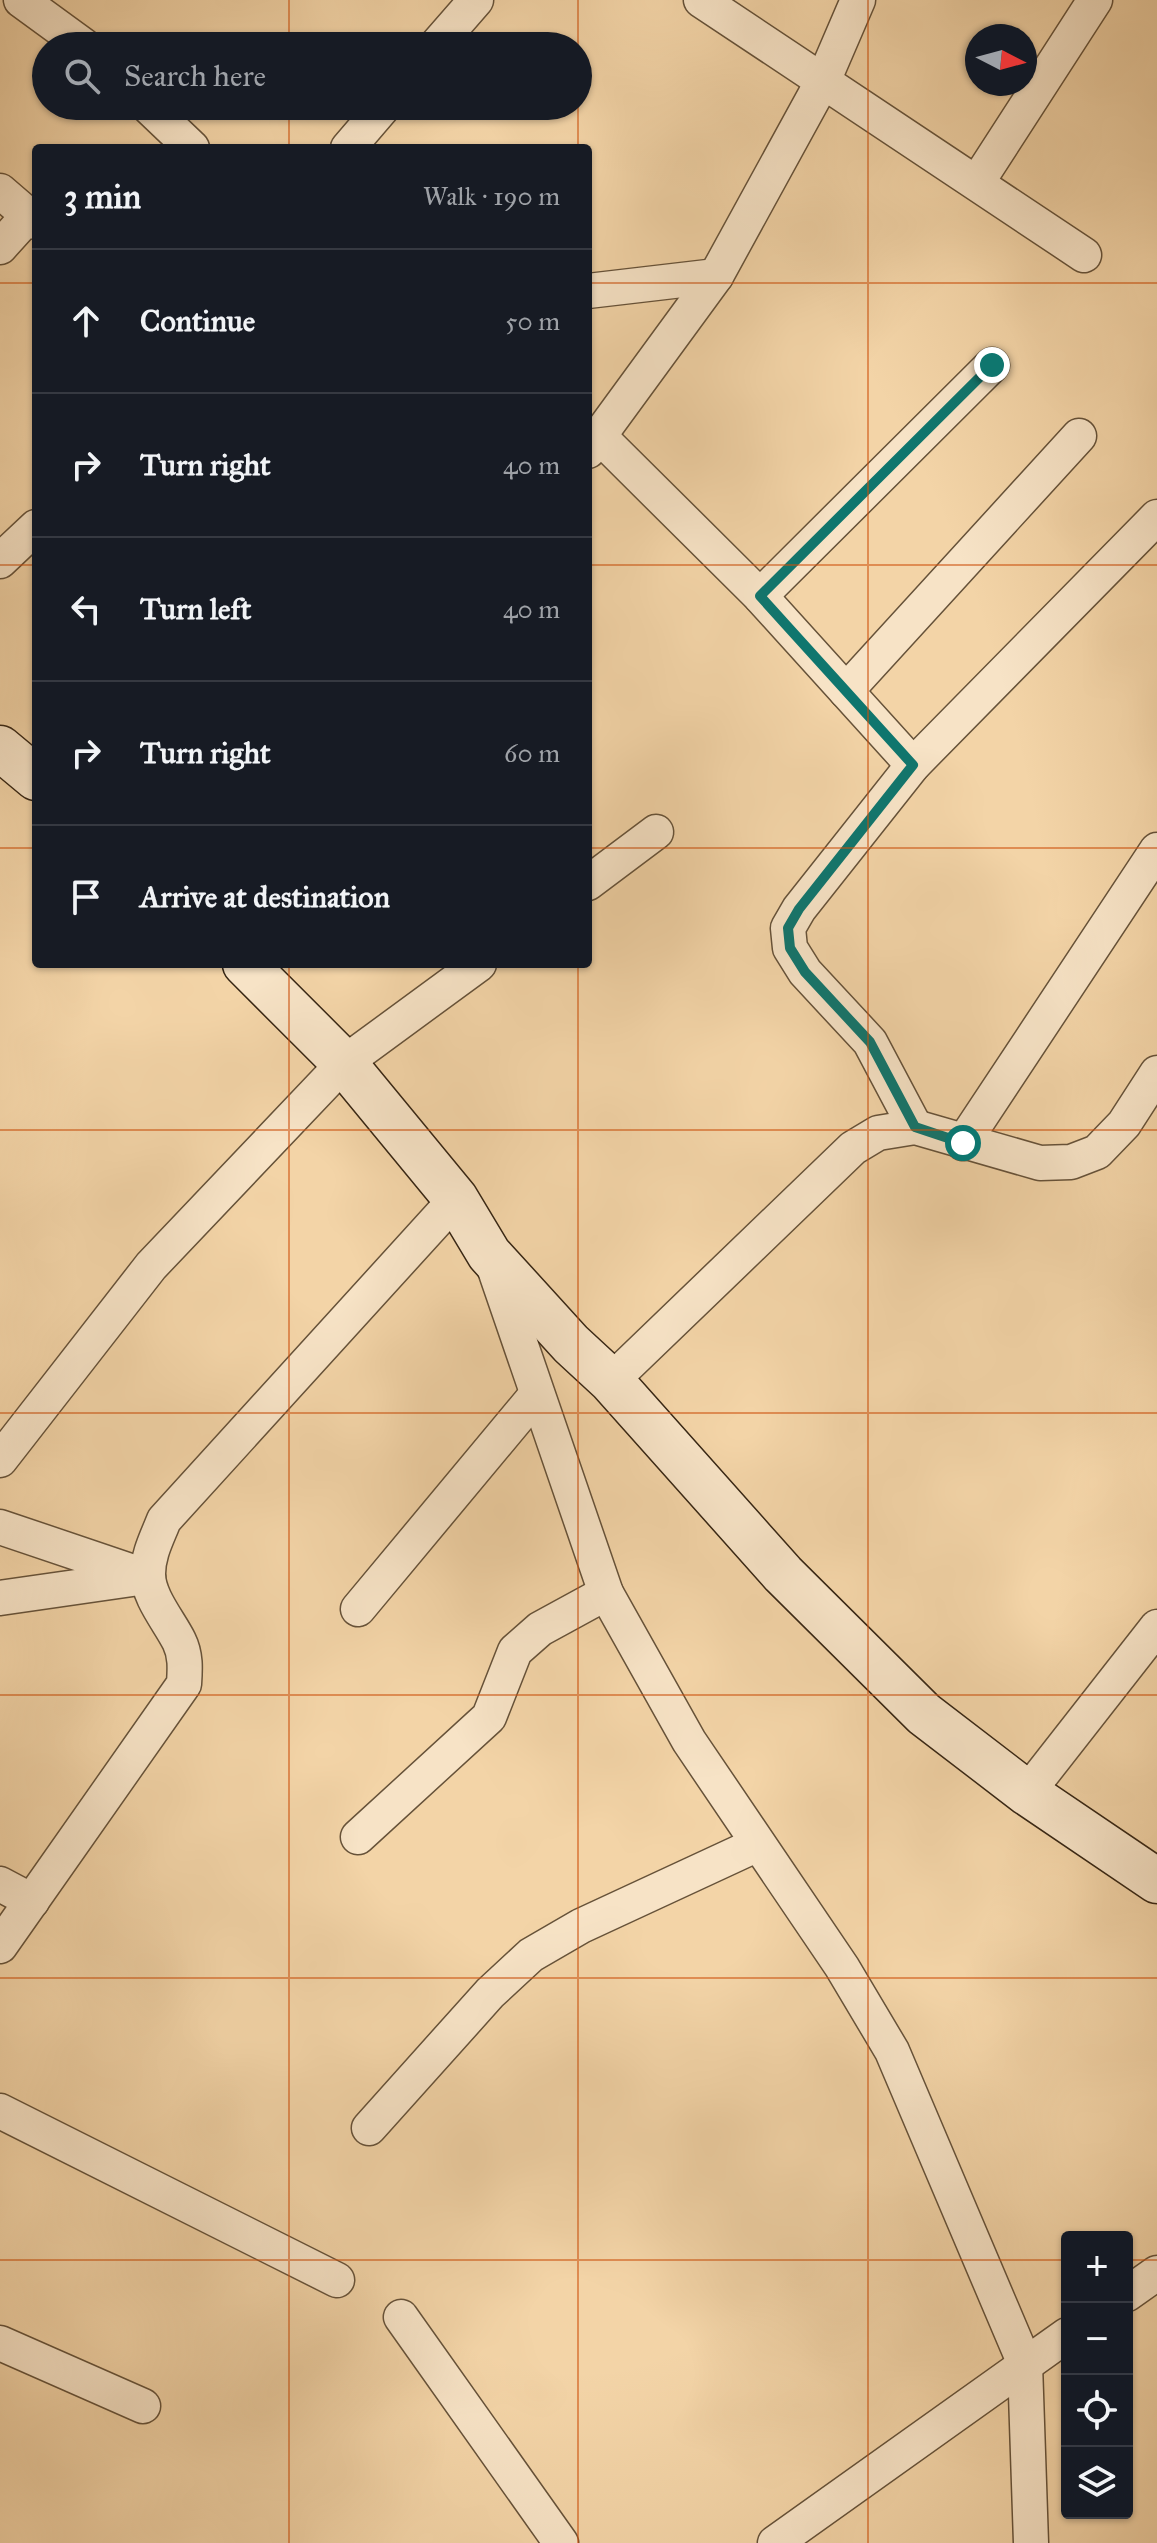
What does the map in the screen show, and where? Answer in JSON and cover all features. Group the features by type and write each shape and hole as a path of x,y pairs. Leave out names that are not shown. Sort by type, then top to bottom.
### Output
{"street":[{"path":"21,0 65,32"},
{"path":"448,32 476,0"},
{"path":"701,0 978,181 1084,255"},
{"path":"858,0 824,79 716,276 594,444 760,596 913,765"},
{"path":"978,181 1095,0"},
{"path":"163,120 188,144"},
{"path":"351,144 372,120"},
{"path":"0,191 32,219 0,247"},
{"path":"592,291 716,276"},
{"path":"760,596 992,365"},
{"path":"846,691 1079,436"},
{"path":"915,1127 870,1042 805,972 790,948 788,928 799,909 913,765 1157,517"},
{"path":"0,561 32,531"},
{"path":"0,748 32,775"},
{"path":"592,880 656,832"},
{"path":"963,1143 1157,850"},
{"path":"249,968 344,1063 456,1199 489,1254 571,1344 611,1381 794,1585 924,1714 1027,1793 1154,1872"},
{"path":"0,1460 151,1266 344,1063 474,968"},
{"path":"611,1381 853,1148 878,1133 915,1127 1040,1163 1071,1162 1097,1152 1124,1124 1157,1073"},
{"path":"0,1946 184,1684 185,1663 180,1643 162,1614 148,1577 151,1550 164,1520 456,1199"},
{"path":"489,1254 606,1593 689,1741 842,1967 892,2051 1025,2364 1031,2543"},
{"path":"358,1609 537,1394"},
{"path":"0,1527 148,1577"},
{"path":"0,1598 148,1577"},
{"path":"358,1837 489,1717 515,1651 540,1629 606,1593"},
{"path":"1027,1793 1157,1627"},
{"path":"369,2128 490,1993 531,1955 581,1926 758,1844"},
{"path":"0,1884 32,1901"},
{"path":"0,2111 337,2280"},
{"path":"401,2317 561,2543"},
{"path":"775,2543 1061,2339"},
{"path":"0,2343 143,2406"}],"route":[{"path":"963,1143 915,1127 870,1042 805,972 790,948 788,928 799,909 913,765 760,596 992,365"}]}
